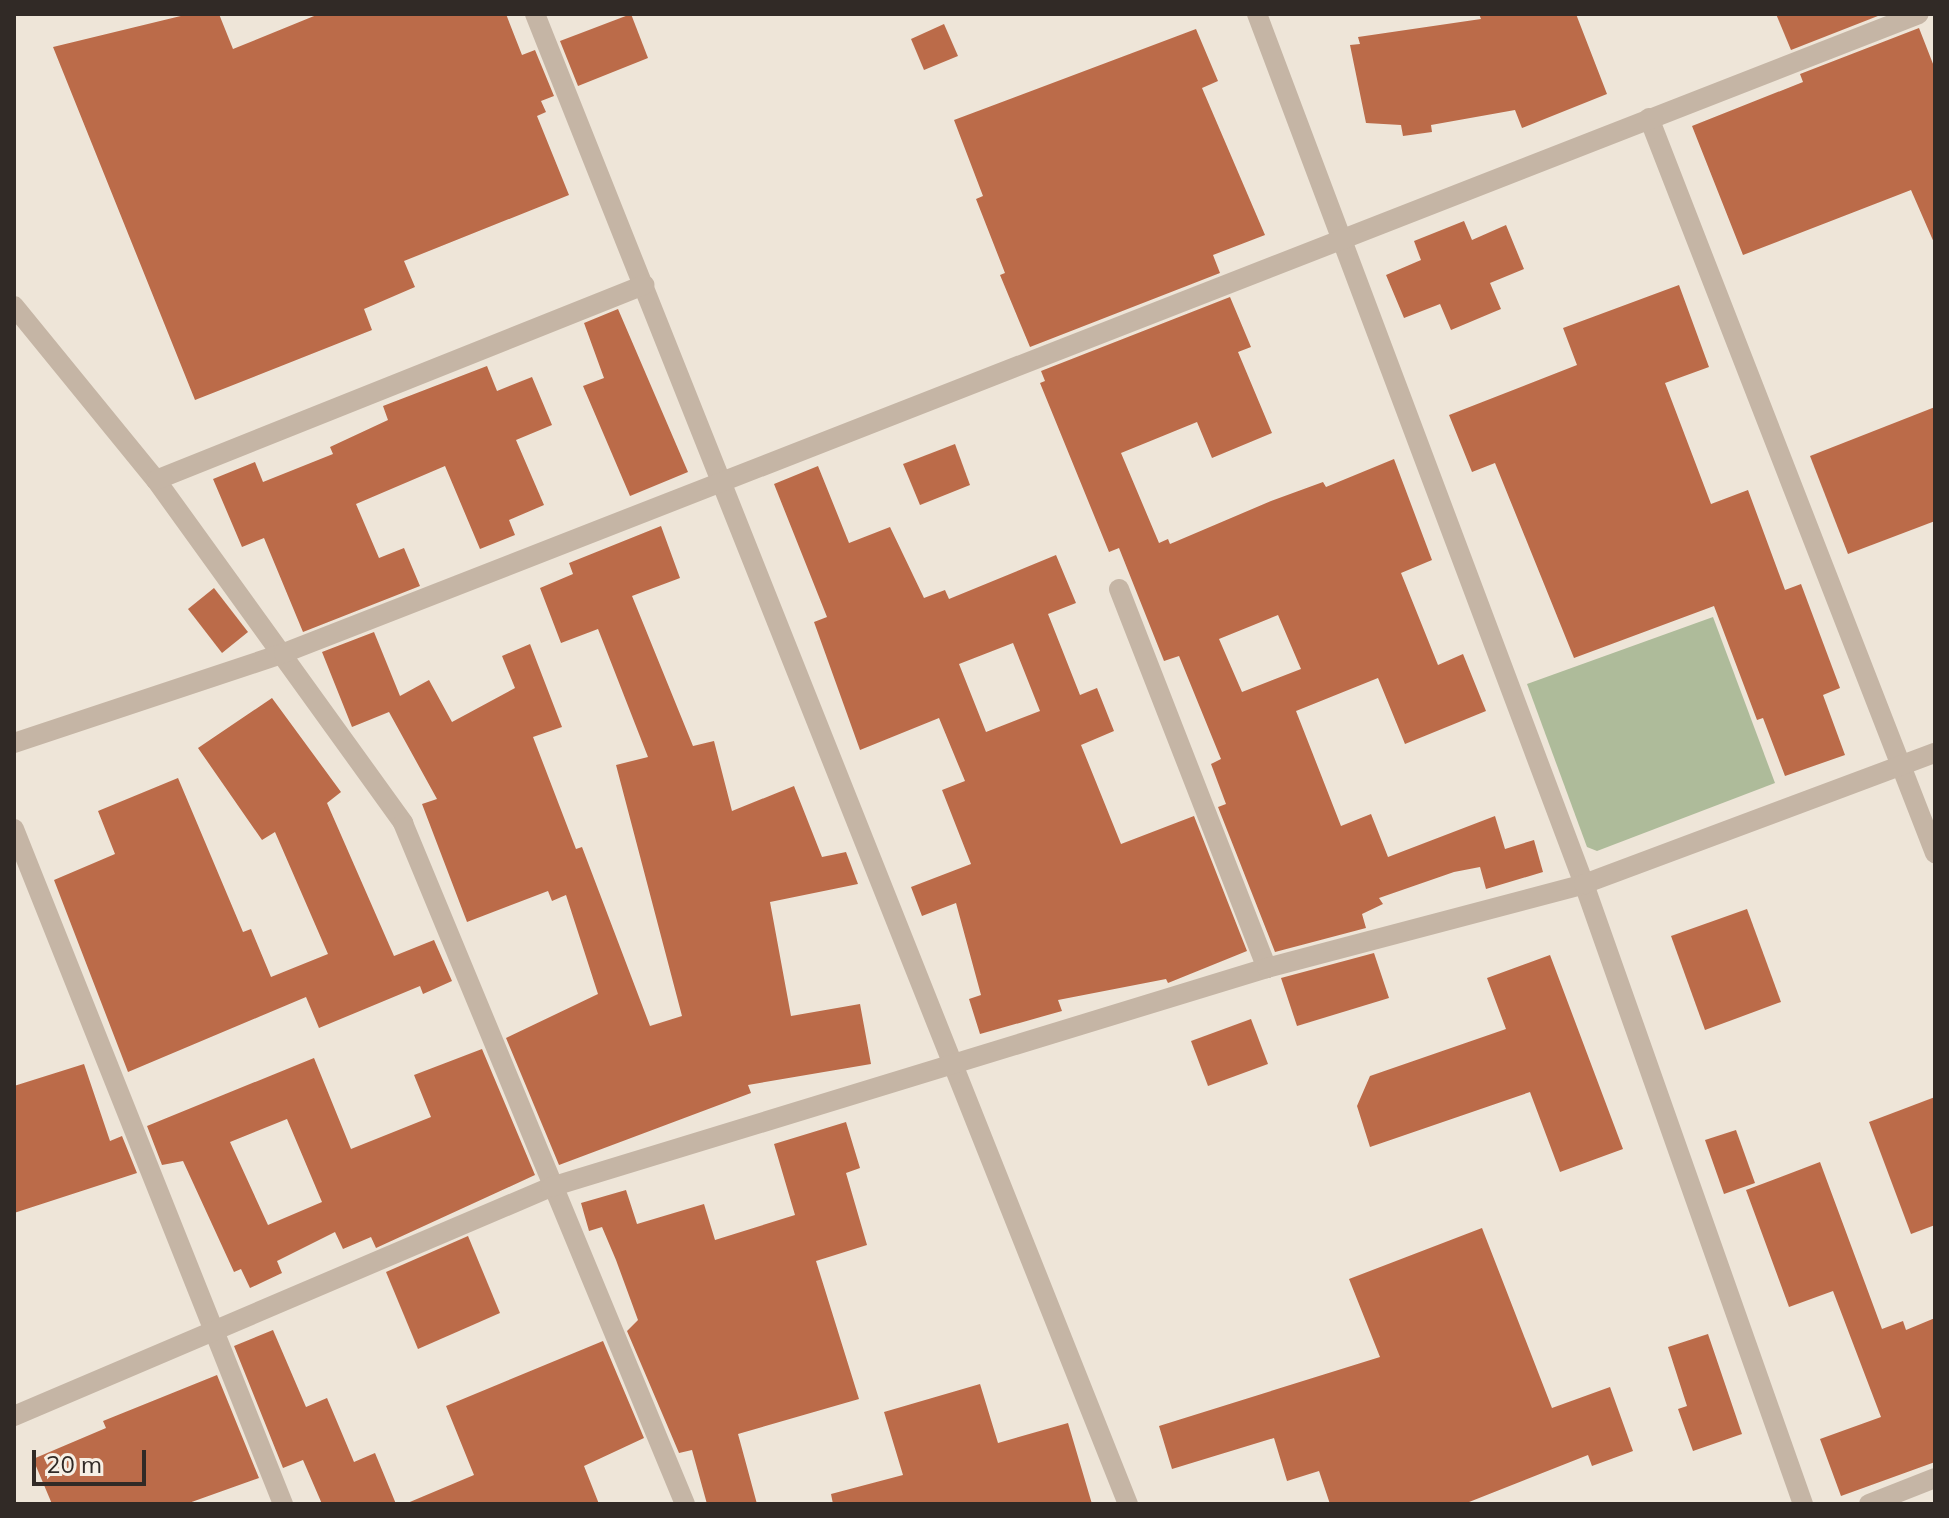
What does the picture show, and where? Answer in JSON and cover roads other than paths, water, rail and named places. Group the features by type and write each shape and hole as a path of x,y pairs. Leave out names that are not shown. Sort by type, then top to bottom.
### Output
{"street":[{"path":"535,14 1128,1504"},
{"path":"1257,14 1584,884 1803,1504"},
{"path":"14,743 284,653 1919,14"},
{"path":"1649,118 1935,853"},
{"path":"156,480 644,285"},
{"path":"14,306 156,480 284,653 403,823 551,1187 685,1504"},
{"path":"1119,589 1267,968"},
{"path":"14,1416 551,1187 1267,968 1584,884 1935,753"},
{"path":"14,829 283,1504"},
{"path":"1869,1504 1935,1478"}]}
